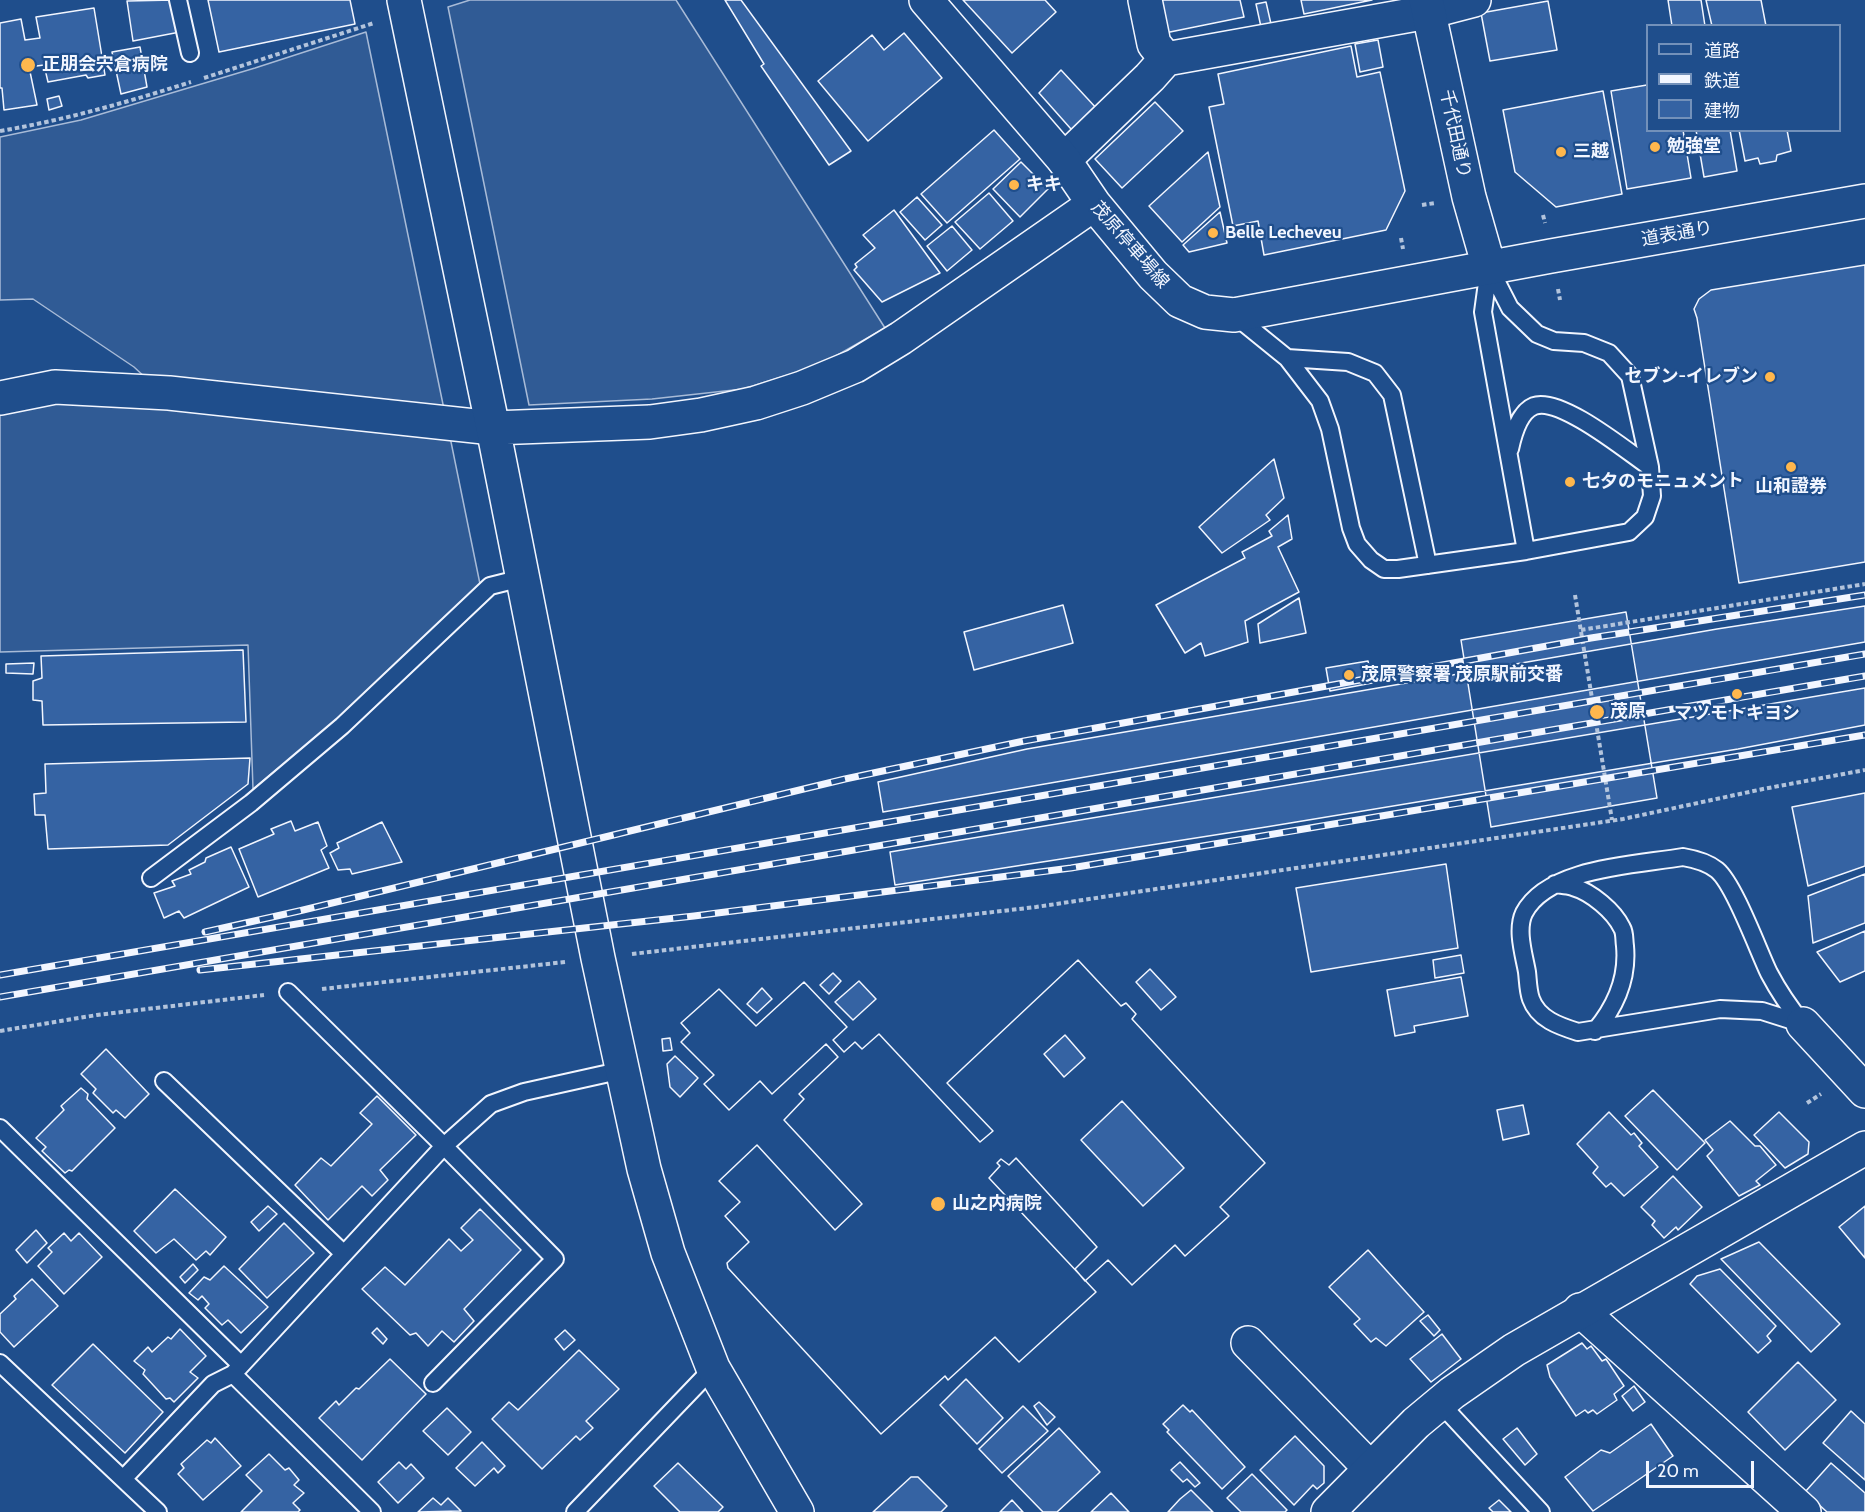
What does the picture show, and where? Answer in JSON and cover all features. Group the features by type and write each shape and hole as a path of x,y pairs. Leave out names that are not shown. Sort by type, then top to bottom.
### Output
{"street":[{"path":"404,0 493,428 598,958 645,1169 668,1253 713,1368 796,1512"},
{"name":"茂原停車場線","path":"926,0 1064,160 1094,204 1153,275 1180,301 1205,312 1234,315 1489,267"},
{"path":"1145,0 1154,44 1166,59"},
{"path":"1064,160 1166,59 1427,6 1474,0"},
{"name":"千代田通り","path":"1427,6 1469,197 1489,267"},
{"name":"道表通り","path":"1489,267 1865,201"},
{"path":"0,398 55,387 169,393 493,428 650,422 701,415 756,403 802,388 855,366 901,338 1094,204"},
{"path":"1803,1024 1865,1091"},
{"path":"1328,1512 1416,1423 1514,1350 1865,1148"},
{"path":"1580,1310 1804,1512"},
{"path":"1248,1343 1370,1468"}],"lane":[{"path":"178,0 190,53"},
{"path":"1489,267 1483,312 1526,551"},
{"path":"1234,315 1287,358 1320,401 1330,429 1351,528 1357,544 1371,560 1384,569 1526,551 1629,531 1645,517 1652,496 1650,467 1630,376 1609,353 1584,343 1554,341 1537,334 1510,308 1489,267"},
{"path":"1287,358 1348,362 1375,373 1392,395 1428,565"},
{"path":"1509,453 1514,432 1524,415 1533,406 1546,405 1569,412 1650,467"},
{"path":"151,878 251,803 342,726 490,586 522,578"},
{"path":"1683,857 1700,860 1718,870 1729,885 1770,975 1785,1001 1803,1024 1761,1011 1720,1009 1578,1032 1561,1027 1543,1017 1531,1000 1521,932 1524,914 1535,900 1554,884 1576,874 1683,857"},
{"path":"1554,884 1574,887 1590,895 1610,912 1623,928 1626,960 1624,977 1607,1016 1595,1030"},
{"path":"288,992 555,1258 433,1383"},
{"path":"123,1479 213,1384 237,1369 444,1146 491,1104 524,1092 623,1070"},
{"path":"164,1081 343,1253"},
{"path":"0,1128 237,1369 372,1512"},
{"path":"0,1363 158,1512"},
{"path":"575,1512 713,1368"},
{"path":"1440,1403 1541,1512"}],"path":[{"path":"0,131 33,126 124,103 379,21"},
{"path":"1581,630 1865,584"},
{"path":"1575,595 1612,820"},
{"path":"0,1031 97,1015 288,992 1036,907 1612,820 1865,770"}],"shaded area":[{"path":"470,0 676,0 885,328 820,365 743,389 652,399 529,405 448,7"},
{"path":"366,32 445,414 148,380 134,367 33,299 0,300 0,137 81,120"},
{"path":"57,398 450,437 480,584 341,717 253,789 248,645 0,652 0,407"}],"building":[{"path":"174,0 180,32 133,41 127,1"},
{"path":"208,0 350,0 355,24 219,52"},
{"path":"725,0 741,0 851,151 829,165 761,66 764,64"},
{"path":"963,0 1045,0 1056,12 1012,53"},
{"path":"1158,0 1240,0 1244,17 1165,33"},
{"path":"1301,0 1372,0 1304,14"},
{"path":"1668,0 1701,0 1705,24 1672,24"},
{"path":"1706,0 1761,0 1766,24 1712,24"},
{"path":"1548,1 1557,50 1490,61 1481,13"},
{"path":"1266,2 1271,24 1261,27 1256,4"},
{"path":"94,8 105,75 88,78 86,75 48,82 44,65 29,67 37,105 4,110 2,88 0,88 0,23 21,19 25,40 40,38 36,17"},
{"path":"904,33 942,78 868,141 818,81 872,35 884,50"},
{"path":"1378,40 1383,67 1360,72 1355,44"},
{"path":"1351,46 1357,77 1380,72 1405,191 1386,230 1264,255 1258,221 1233,226 1209,107 1224,104 1218,74"},
{"path":"140,47 147,87 121,94 112,52"},
{"path":"1061,70 1098,110 1080,127 1071,129 1039,93"},
{"path":"1646,85 1646,132 1683,132 1691,178 1627,189 1611,91"},
{"path":"1603,91 1622,194 1556,207 1515,172 1503,110"},
{"path":"59,96 62,106 49,110 47,99"},
{"path":"1155,102 1183,131 1122,188 1095,159"},
{"path":"994,130 1020,159 947,223 921,194"},
{"path":"1696,132 1730,132 1737,171 1704,177"},
{"path":"1739,132 1787,132 1791,151 1777,155 1776,161 1760,164 1758,158 1745,161"},
{"path":"1208,152 1220,207 1182,242 1149,206"},
{"path":"1021,162 1048,189 1020,217 993,189"},
{"path":"989,193 1013,221 980,249 955,222"},
{"path":"917,197 942,225 925,240 900,212"},
{"path":"894,210 940,273 882,302 854,270 857,267 855,264 875,248 863,235"},
{"path":"1220,212 1227,243 1189,252 1183,245"},
{"path":"952,226 972,250 947,271 927,246"},
{"path":"1865,265 1865,562 1739,583 1694,309 1699,299 1711,290"},
{"path":"1274,459 1284,498 1266,515 1270,520 1222,553 1199,527"},
{"path":"1288,515 1292,539 1278,547 1299,592 1245,621 1248,642 1205,656 1201,643 1185,653 1156,605 1245,558 1242,552 1272,536 1269,531"},
{"path":"1299,598 1306,633 1260,643 1258,624"},
{"path":"1063,605 1073,643 974,670 964,632"},
{"path":"1865,606 1865,642 883,812 878,782 1027,749 1717,629"},
{"path":"1626,612 1657,798 1491,827 1461,640"},
{"path":"243,650 246,722 43,725 42,701 33,700 33,681 42,678 41,656"},
{"name":"茂原警察署 茂原駅前交番","path":"1368,661 1372,683 1330,691 1326,668"},
{"path":"34,663 33,674 6,673 6,664"},
{"path":"1865,688 1865,725 1738,749 1266,827 895,885 890,852"},
{"path":"250,758 248,784 168,845 48,849 45,815 35,815 34,794 46,793 45,764"},
{"path":"1865,793 1865,866 1808,886 1792,807"},
{"path":"291,821 295,831 318,822 327,846 321,850 329,868 258,897 239,849 274,834 271,829"},
{"path":"382,822 402,862 352,874 350,869 338,870 330,853 339,848 337,843"},
{"path":"231,847 249,887 184,918 179,911 164,918 154,893 175,886 172,881 191,874 189,870 205,862 206,858"},
{"path":"1446,864 1458,948 1311,972 1296,888"},
{"path":"1865,874 1865,923 1813,943 1808,896"},
{"path":"1865,931 1865,971 1840,982 1817,952"},
{"path":"1461,955 1464,973 1435,978 1433,960"},
{"path":"1078,960 1121,1006 1126,1003 1136,1014 1132,1019 1265,1163 1220,1207 1229,1216 1185,1256 1175,1245 1132,1285 1108,1260 1085,1281 1096,1292 1019,1362 995,1337 948,1380 945,1376 881,1434 728,1268 727,1263 749,1242 725,1216 740,1202 719,1181 757,1145 835,1230 862,1204 784,1120 804,1099 799,1094 838,1057 826,1044 772,1094 760,1081 729,1110 704,1084 714,1075 681,1042 690,1033 681,1023 719,989 756,1026 804,982 847,1027 833,1040 844,1052 855,1042 862,1049 879,1034 980,1142 993,1131 947,1083","holes":["1065,1035 1085,1058 1064,1077 1044,1054","1122,1101 1184,1168 1143,1206 1081,1140","1016,1158 1097,1247 1075,1269 1080,1275 989,1178 1000,1166 997,1163 1001,1159 1009,1165"]},
{"path":"1078,960 1121,1006 1126,1003 1136,1014 1132,1019 1265,1163 1220,1207 1229,1216 1185,1256 1175,1245 1132,1285 1108,1260 1085,1281 1096,1292 1019,1362 995,1337 948,1380 945,1376 881,1434 728,1268 727,1263 749,1242 725,1216 740,1202 719,1181 757,1145 835,1230 862,1204 784,1120 804,1099 799,1094 838,1057 826,1044 772,1094 760,1081 729,1110 704,1084 714,1075 681,1042 690,1033 681,1023 719,989 756,1026 804,982 847,1027 833,1040 844,1052 855,1042 862,1049 879,1034 980,1142 993,1131 947,1083","holes":["1016,1158 1097,1247 1075,1269 1080,1275 989,1178 1000,1166 997,1163 1001,1159 1009,1165"]},
{"path":"1150,969 1176,997 1161,1010 1136,982"},
{"path":"833,973 841,981 829,994 820,985"},
{"path":"1461,977 1468,1016 1414,1026 1415,1032 1395,1036 1387,990"},
{"path":"859,981 876,999 853,1020 835,1002"},
{"path":"762,988 772,999 757,1013 747,1004"},
{"path":"670,1038 672,1050 663,1051 662,1039"},
{"path":"106,1049 149,1094 125,1118 116,1110 113,1113 93,1093 96,1089 81,1074"},
{"path":"675,1056 698,1078 680,1097 670,1087 667,1064"},
{"path":"81,1088 88,1094 87,1099 115,1128 72,1171 65,1173 42,1151 46,1147 36,1138 64,1110 61,1106"},
{"path":"1653,1090 1705,1143 1677,1170 1625,1116"},
{"path":"377,1096 416,1135 380,1170 388,1180 372,1196 362,1186 328,1220 295,1185 321,1158 331,1166 372,1124 360,1113"},
{"path":"1523,1105 1529,1134 1503,1140 1497,1110"},
{"path":"1609,1112 1631,1135 1634,1133 1642,1143 1639,1146 1658,1167 1624,1196 1611,1183 1606,1187 1593,1173 1598,1167 1577,1144"},
{"path":"1779,1112 1809,1142 1808,1154 1785,1168 1754,1135"},
{"path":"1730,1121 1755,1146 1760,1146 1776,1165 1756,1181 1760,1185 1739,1196 1707,1156 1713,1150 1705,1140"},
{"path":"1673,1176 1702,1207 1678,1230 1676,1227 1664,1238 1652,1225 1655,1221 1641,1207"},
{"path":"175,1189 226,1237 210,1255 206,1251 196,1260 174,1239 156,1253 134,1231"},
{"path":"268,1206 277,1214 259,1231 251,1222"},
{"path":"1865,1206 1865,1258 1839,1227"},
{"path":"480,1209 521,1250 464,1309 474,1321 454,1342 442,1331 428,1346 416,1333 410,1335 362,1289 385,1267 405,1285 449,1239 461,1251 473,1240 461,1228"},
{"path":"284,1223 314,1253 267,1298 239,1269"},
{"path":"36,1230 47,1243 27,1263 16,1250"},
{"path":"64,1233 71,1241 79,1233 102,1257 64,1294 38,1266 52,1252 48,1248"},
{"path":"1759,1242 1840,1324 1811,1352 1721,1259"},
{"path":"1368,1250 1424,1312 1386,1346 1376,1338 1371,1342 1354,1324 1360,1319 1329,1287"},
{"path":"193,1264 198,1270 185,1283 180,1277"},
{"path":"224,1266 268,1307 241,1333 228,1320 222,1325 205,1308 209,1304 202,1296 198,1300 189,1293 204,1277 210,1280"},
{"path":"1720,1269 1776,1326 1767,1336 1771,1341 1758,1353 1690,1284 1697,1276"},
{"path":"32,1279 58,1306 14,1347 0,1332 0,1314 16,1299 14,1296"},
{"path":"1428,1315 1440,1330 1434,1336 1420,1321"},
{"path":"377,1328 387,1339 383,1344 372,1333"},
{"path":"180,1329 206,1356 190,1372 198,1378 174,1402 170,1398 166,1399 143,1374 145,1370 134,1361 148,1347 152,1352 168,1337 171,1339"},
{"path":"565,1330 575,1340 564,1350 555,1339"},
{"path":"1442,1334 1461,1359 1431,1382 1410,1359"},
{"path":"1582,1343 1587,1349 1591,1346 1602,1361 1606,1359 1624,1386 1614,1394 1617,1400 1597,1414 1593,1410 1588,1413 1585,1410 1576,1416 1550,1377 1547,1365"},
{"path":"93,1344 163,1412 125,1453 52,1385"},
{"path":"579,1350 619,1389 586,1421 593,1428 580,1440 576,1436 542,1469 492,1419 509,1402 518,1410"},
{"path":"390,1359 426,1394 362,1460 319,1418 336,1401 339,1405 356,1388 359,1389"},
{"path":"1798,1362 1836,1400 1785,1450 1748,1412"},
{"path":"966,1379 1003,1418 977,1444 940,1405"},
{"path":"1634,1386 1645,1402 1633,1411 1622,1396"},
{"path":"1039,1402 1055,1417 1047,1425 1034,1406"},
{"path":"1183,1405 1190,1412 1192,1410 1245,1467 1222,1489 1167,1432 1169,1430 1163,1424"},
{"path":"1023,1406 1048,1431 1002,1473 979,1449"},
{"path":"447,1408 471,1432 448,1455 423,1431"},
{"path":"1851,1411 1865,1424 1865,1480 1823,1443"},
{"path":"1651,1424 1673,1456 1593,1511 1565,1477 1601,1450 1610,1453"},
{"path":"1059,1428 1100,1472 1057,1512 1043,1512 1008,1476"},
{"path":"1517,1428 1537,1454 1525,1465 1503,1439"},
{"path":"1295,1436 1324,1466 1324,1483 1317,1489 1313,1485 1294,1505 1260,1470"},
{"path":"215,1438 241,1466 203,1500 178,1474 184,1468 181,1464 207,1440 211,1443"},
{"path":"482,1442 505,1466 498,1473 494,1468 475,1486 456,1468"},
{"path":"269,1454 285,1470 289,1468 299,1480 294,1485 304,1493 293,1503 300,1510 298,1512 241,1512 262,1491 246,1475"},
{"path":"399,1462 406,1469 411,1464 424,1478 398,1503 378,1482"},
{"path":"1180,1462 1200,1483 1195,1487 1187,1479 1183,1482 1171,1470"},
{"path":"678,1463 723,1507 718,1512 680,1512 654,1486"},
{"path":"1831,1463 1865,1493 1865,1512 1827,1512 1805,1492"},
{"path":"1252,1474 1287,1510 1285,1512 1241,1512 1227,1498"},
{"path":"911,1477 918,1477 947,1506 941,1512 873,1512"},
{"path":"1191,1490 1213,1512 1168,1512 1180,1499"},
{"path":"1111,1493 1129,1512 1091,1512"},
{"path":"433,1498 441,1505 448,1498 461,1511 418,1512"},
{"path":"1012,1500 1023,1512 1000,1512"},
{"path":"1499,1500 1511,1512 1493,1512 1489,1508"}],"railway":[{"path":"205,932 845,779 1024,741 1591,638 1865,595"},
{"path":"0,975 1865,654"},
{"path":"0,997 1865,676"},
{"path":"200,970 694,916 1071,868 1865,735"}],"place":[{"name":"正朋会宍倉病院","path":"28,65"},
{"name":"勉強堂","path":"1655,147"},
{"name":"三越","path":"1561,152"},
{"name":"キキ","path":"1014,185"},
{"name":"Belle Lecheveu","path":"1213,233"},
{"name":"セブン-イレブン","path":"1770,377"},
{"name":"山和證券","path":"1791,467"},
{"name":"七夕のモニュメント","path":"1570,482"},
{"name":"茂原警察署 茂原駅前交番","path":"1349,675"},
{"name":"マツモトキヨシ","path":"1737,694"},
{"name":"茂原","path":"1597,712"},
{"name":"山之内病院","path":"938,1204"}]}
